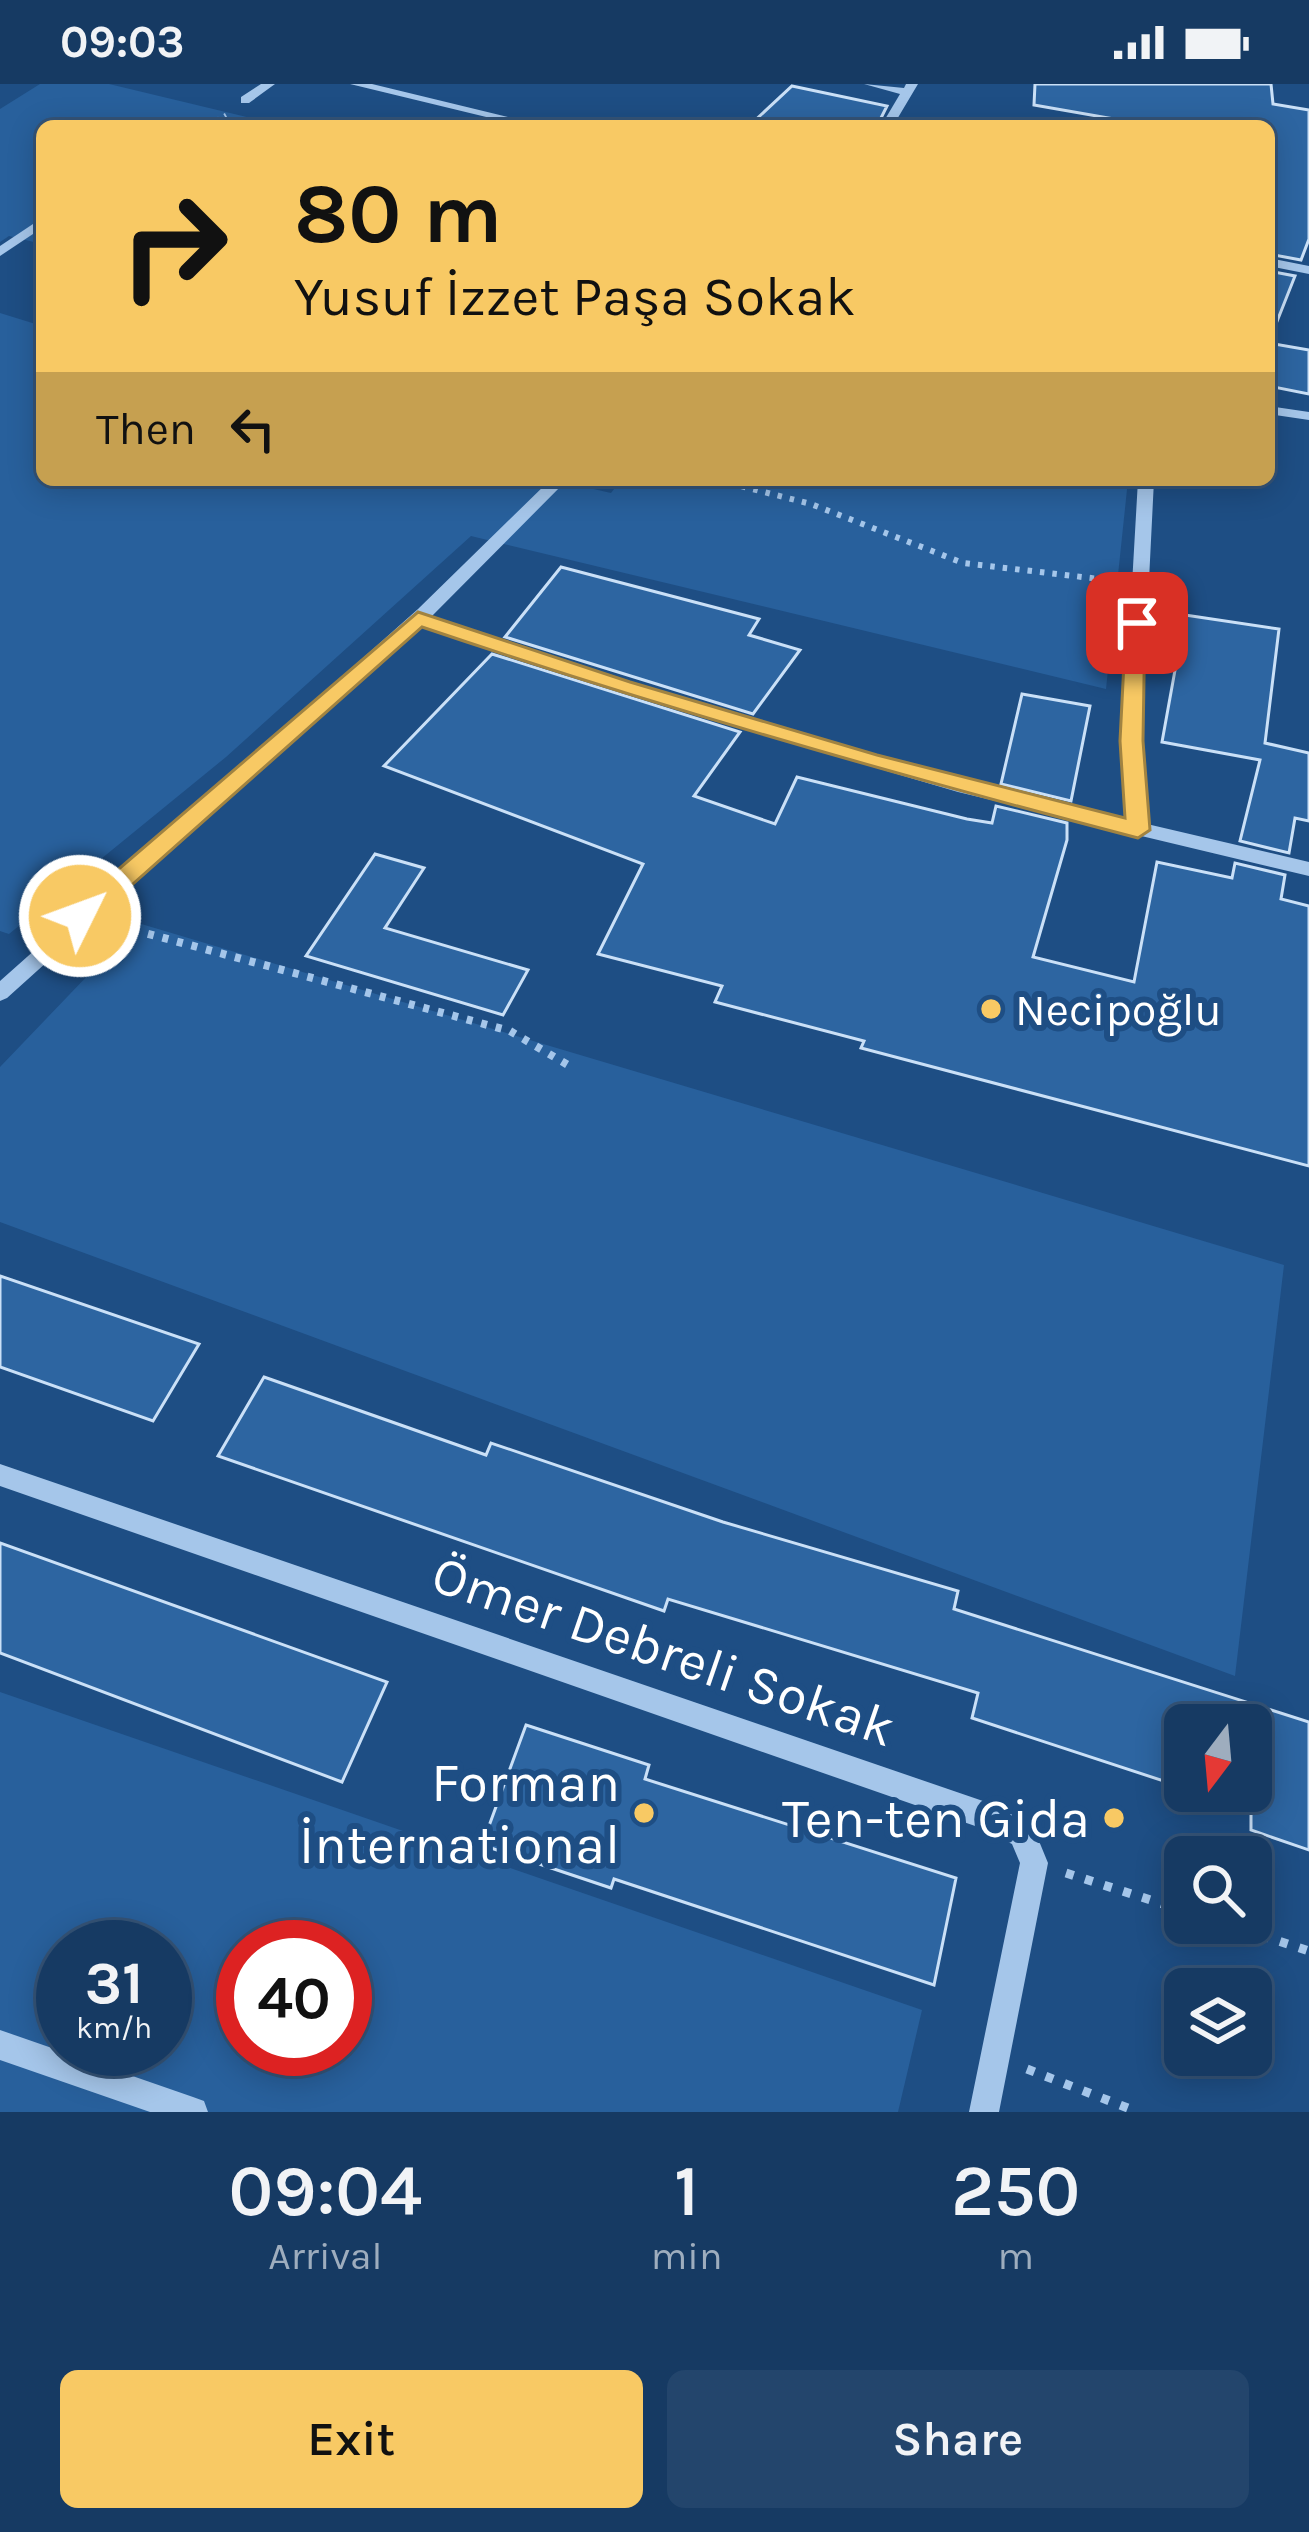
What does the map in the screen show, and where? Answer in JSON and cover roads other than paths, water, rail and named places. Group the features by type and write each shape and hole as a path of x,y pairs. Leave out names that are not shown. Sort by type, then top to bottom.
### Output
{"street":[{"path":"245,100 268,84"},
{"path":"356,84 401,88 517,120"},
{"path":"870,84 910,88 891,120"},
{"path":"0,252 36,226"},
{"path":"1275,263 1309,270"},
{"path":"1275,411 1309,416"},
{"path":"0,993 80,916 418,619 553,486"},
{"path":"1138,830 1132,741 1145,486"},
{"path":"418,619 622,687 846,753 1138,830 1309,869"},
{"name":"Ömer Debreli Sokak","path":"0,1474 983,1815 1022,1834 1034,1863 984,2112"},
{"path":"0,2044 193,2112"}],"place":[{"name":"Necipoğlu","path":"991,1009"},
{"name":"Forman İnternational","path":"644,1813"},
{"name":"Ten-ten Gida","path":"1114,1818"}]}
